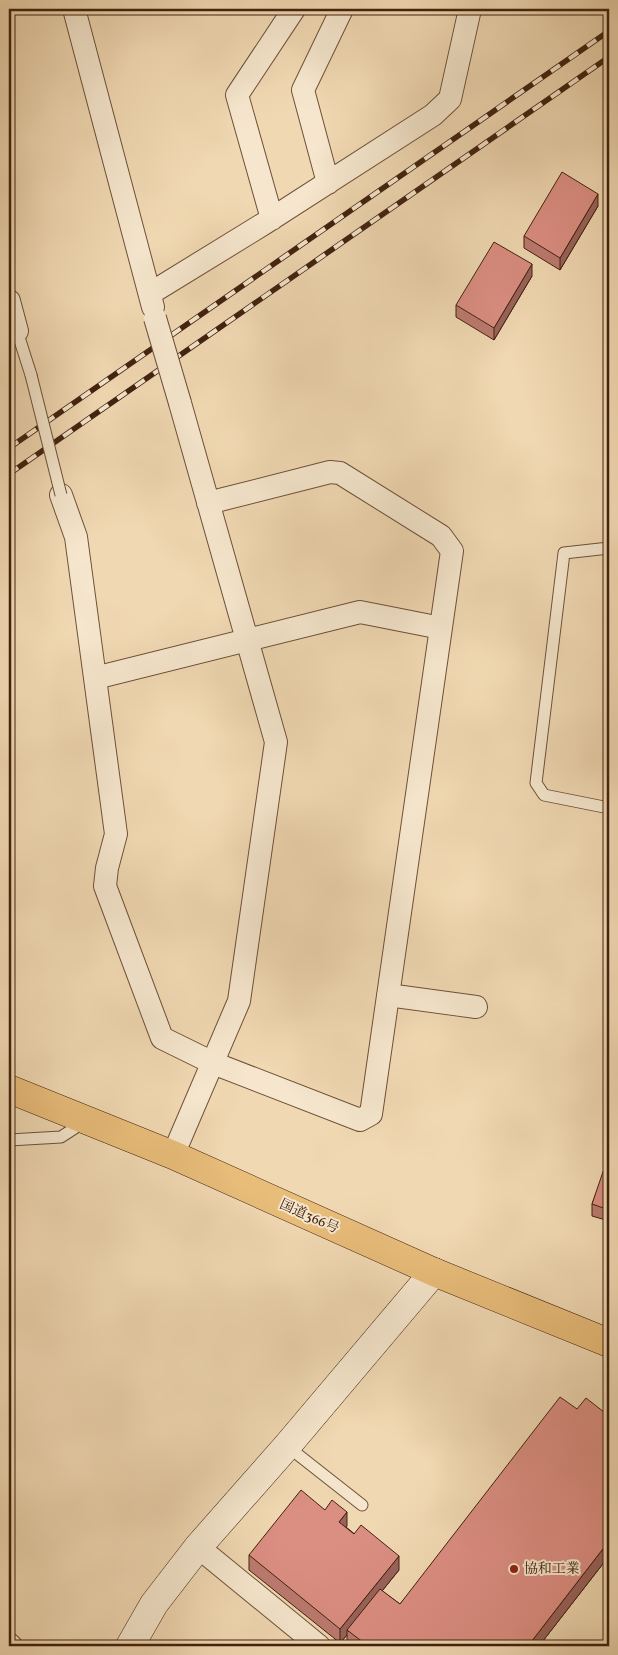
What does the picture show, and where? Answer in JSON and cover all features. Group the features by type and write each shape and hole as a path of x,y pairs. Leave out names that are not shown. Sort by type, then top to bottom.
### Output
{"highway":[{"name":"国道366号","path":"9,1089 173,1155 434,1272 609,1343"}],"street":[{"path":"74,9 151,293 155,318 276,742 239,1001 173,1155"},
{"path":"272,219 237,95 294,9"},
{"path":"328,182 303,90 342,9"},
{"path":"151,293 272,219 433,115 450,99 470,9"},
{"path":"9,301 13,332"},
{"path":"61,495 76,537 116,834 107,868 106,886 162,1038 213,1063 360,1120 371,1114 452,551 441,536 340,473 330,472 208,503"},
{"path":"95,678 360,612 441,628"},
{"path":"388,994 476,1008"},
{"path":"130,1646 154,1604 198,1547 287,1446 434,1272"},
{"path":"198,1547 320,1646"}],"lane":[{"path":"13,332 31,375 61,495"},
{"path":"609,548 564,553 536,783 544,795 609,808"},
{"path":"9,1140 61,1137 88,1120"},
{"path":"287,1446 362,1505"}],"building":[{"path":"562,172 598,194 560,258 524,236"},
{"path":"494,242 532,264 494,328 456,305"},
{"path":"607,1160 609,1160 609,1210 592,1204"},
{"path":"560,1397 577,1409 586,1398 609,1416 609,1541 528,1646 387,1646 383,1642 380,1646 368,1646 347,1630 380,1589 400,1604"},
{"path":"301,1490 325,1510 332,1500 347,1512 339,1522 354,1534 361,1525 399,1556 340,1629 249,1555"}],"railway":[{"path":"9,448 609,31"},
{"path":"9,474 609,57"}],"place":[{"name":"協和工業","path":"514,1569"}]}
